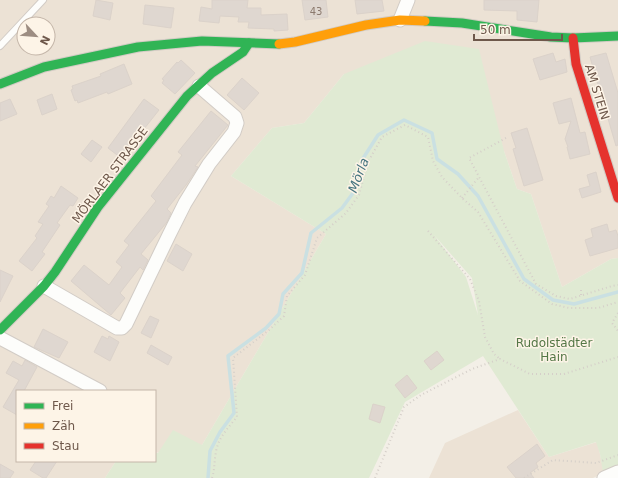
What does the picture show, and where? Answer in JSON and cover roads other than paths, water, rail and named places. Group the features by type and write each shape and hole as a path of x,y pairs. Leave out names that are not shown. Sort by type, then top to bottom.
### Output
{"street":[{"path":"400,20 408,0"},
{"path":"0,84 44,68 138,47 202,41 270,44 295,42 366,25 400,20 462,23 544,36 573,38 618,36"},
{"name":"AM STEIN","path":"573,38 576,64 618,198"},
{"name":"MÖRLAER STRASSE","path":"0,330 44,286 98,207 188,96 212,73 244,52 249,43"},
{"path":"44,286 116,328 122,328 126,324 185,203 209,164 234,132 237,123 235,117 199,86"},
{"path":"0,338 98,390"},
{"path":"604,478 618,472"}],"lane":[{"path":"0,46 43,0"}],"waterway":[{"name":"Mörla","path":"208,478 210,451 220,432 234,413 228,356 266,328 279,314 283,294 302,273 311,233 342,208 353,193 362,160 378,135 404,120 432,133 437,159 458,174 478,196 524,279 553,300 574,304 618,292"}],"park label":[{"name":"Rudolstädter Hain","path":"554,350"}]}
